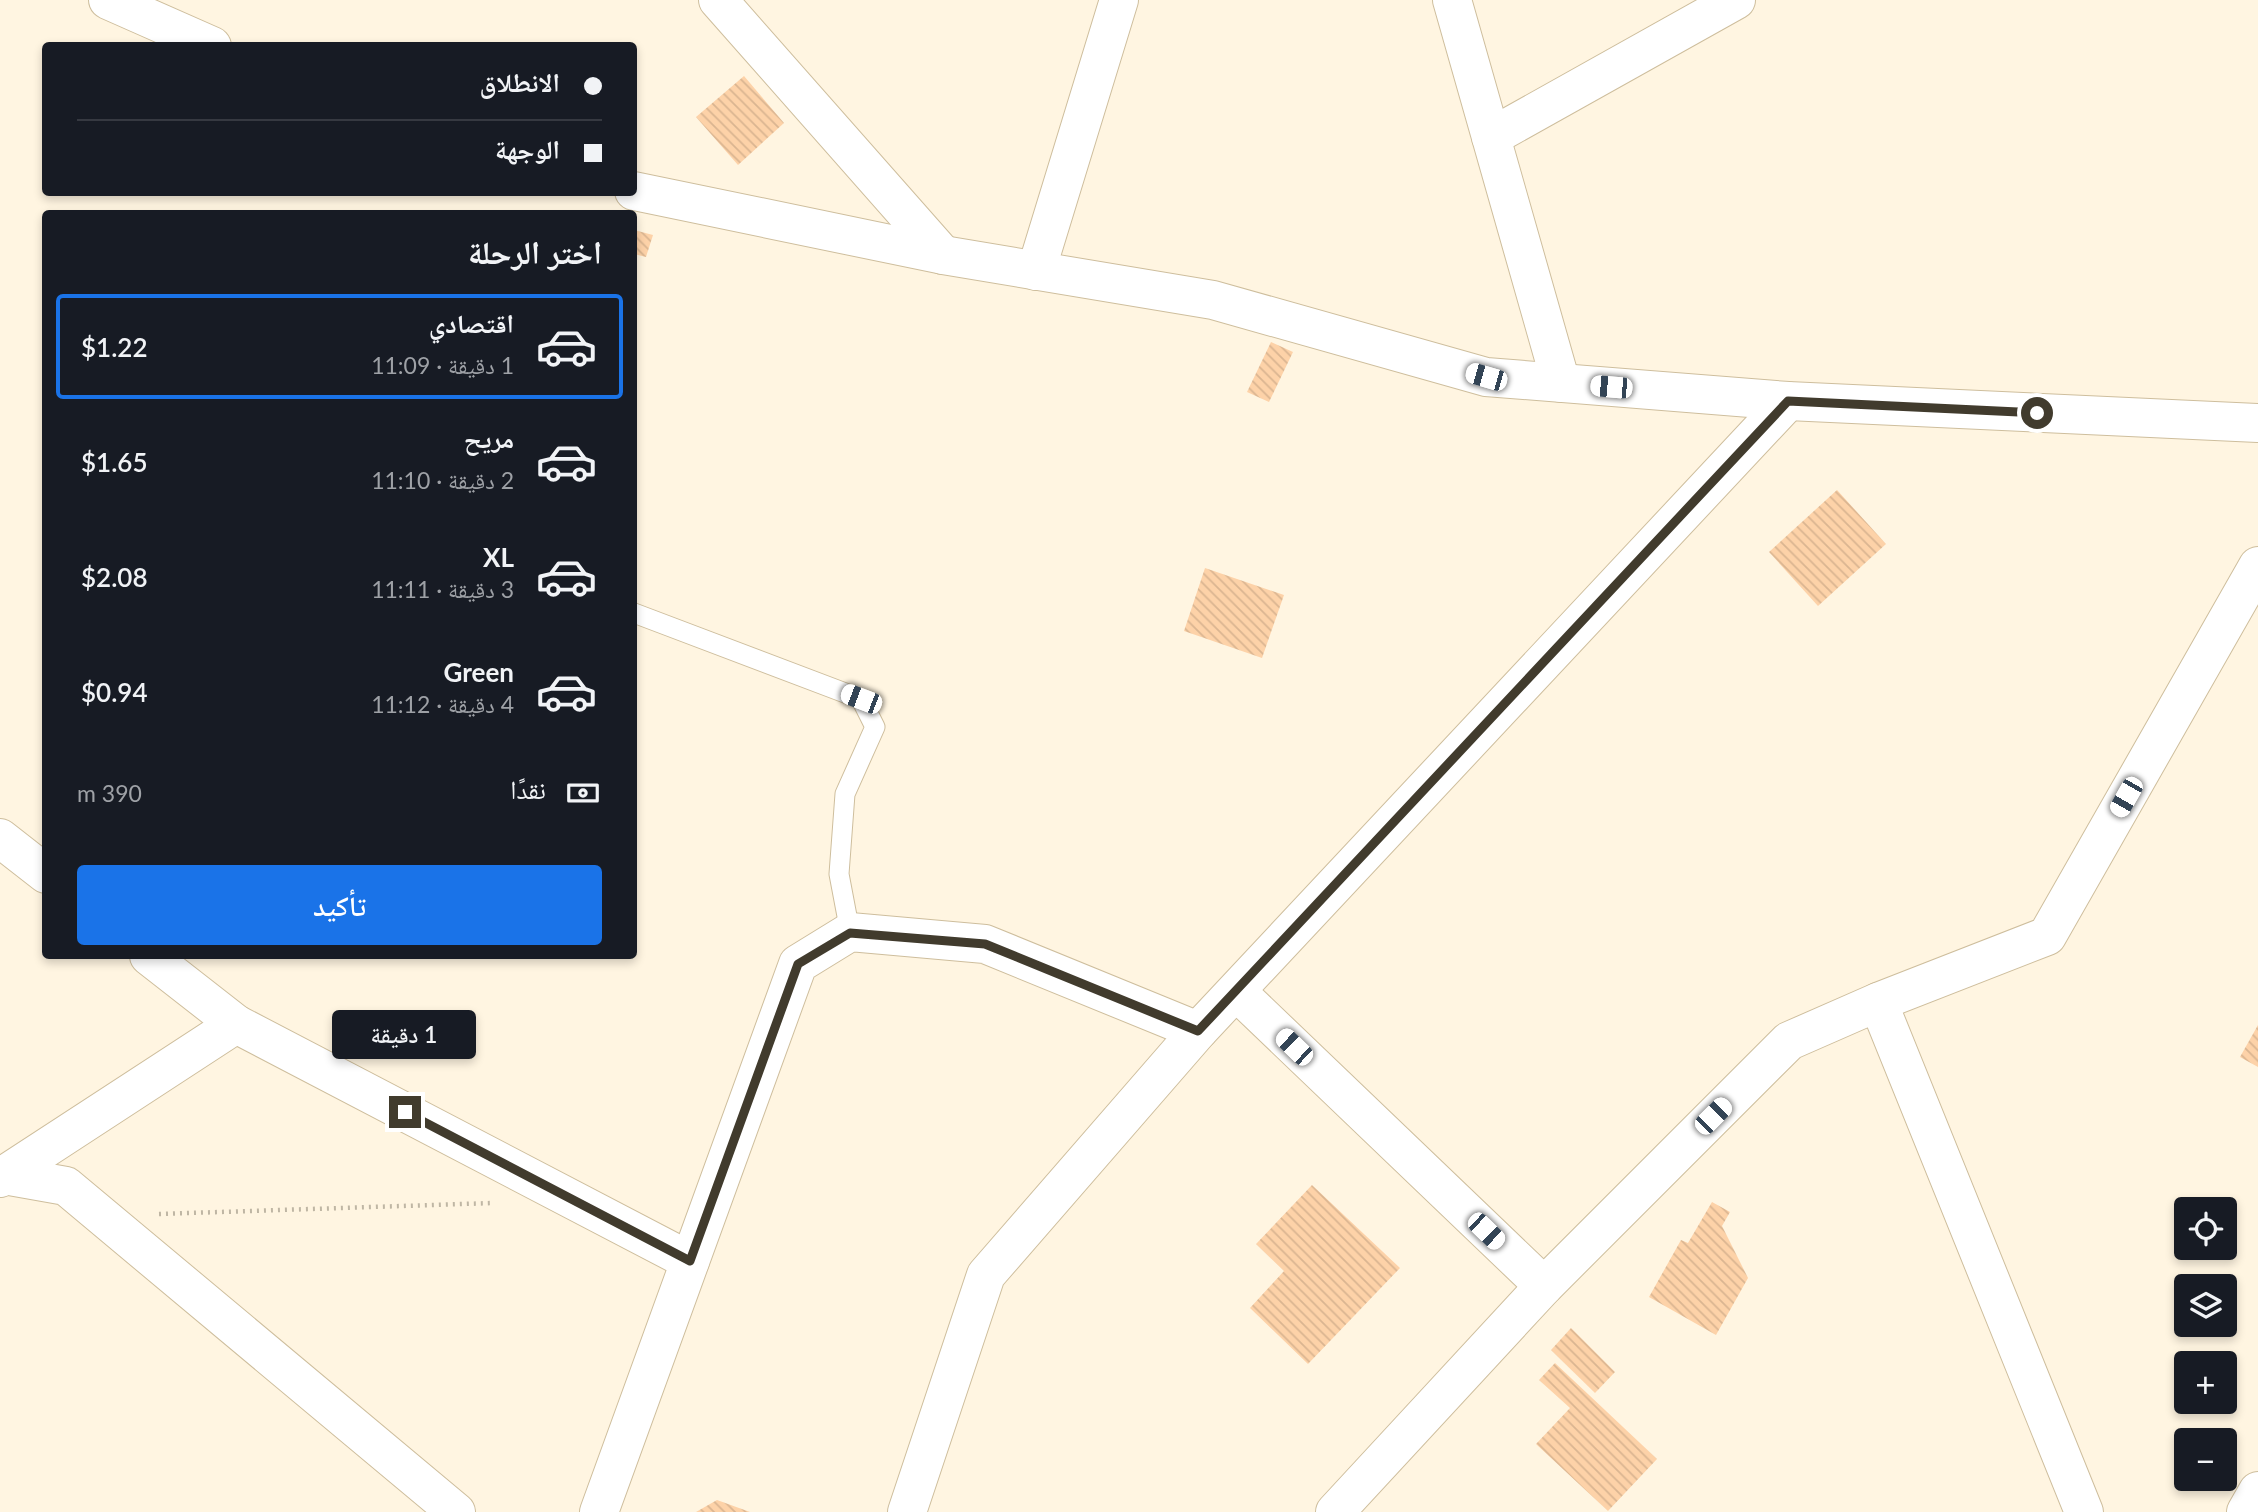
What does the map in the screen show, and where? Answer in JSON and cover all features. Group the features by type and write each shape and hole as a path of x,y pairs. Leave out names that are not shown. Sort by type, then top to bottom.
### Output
{"street":[{"path":"108,0 203,42"},
{"path":"718,0 943,255"},
{"path":"1036,271 1119,0"},
{"path":"1452,0 1560,383"},
{"path":"1491,137 1721,4"},
{"path":"637,192 943,255 1213,300 1486,377 1788,401 2258,424"},
{"path":"907,1512 986,1275 1198,1031 1788,401"},
{"path":"1335,1512 1544,1286 1789,1041 1878,1002 2047,936 2258,566"},
{"path":"0,838 42,871"},
{"path":"599,1512 798,964 850,933 985,944 1198,1031"},
{"path":"153,959 236,1024 690,1261"},
{"path":"1237,992 1544,1286"},
{"path":"1878,1002 2084,1512"},
{"path":"2,1176 236,1024"},
{"path":"2,1176 66,1186 456,1512"},
{"path":"2246,1512 2258,1491"}],"lane":[{"path":"637,614 861,699 875,727 845,794 839,874 850,933"}],"path":[{"path":"101,1215 505,1203"}],"building":[{"path":"744,76 784,123 738,165 696,117"},
{"path":"637,231 653,235 646,257 637,255"},
{"path":"1271,342 1293,352 1269,402 1247,392"},
{"path":"1837,490 1886,544 1818,606 1769,552"},
{"path":"1205,568 1284,595 1262,658 1184,631"},
{"path":"2258,1025 2258,1067 2240,1057"},
{"path":"1312,1185 1400,1268 1308,1364 1250,1308 1284,1271 1256,1244"},
{"path":"1712,1202 1730,1212 1722,1226 1748,1278 1716,1335 1649,1297 1681,1240 1688,1243"},
{"path":"1571,1328 1615,1372 1595,1393 1551,1350"},
{"path":"1555,1363 1657,1459 1608,1511 1536,1444 1570,1408 1539,1380"},
{"path":"717,1500 750,1512 696,1512"}],"route":[{"path":"405,1112 690,1261 798,964 850,933 985,944 1198,1031 1788,401 2037,413"}]}
